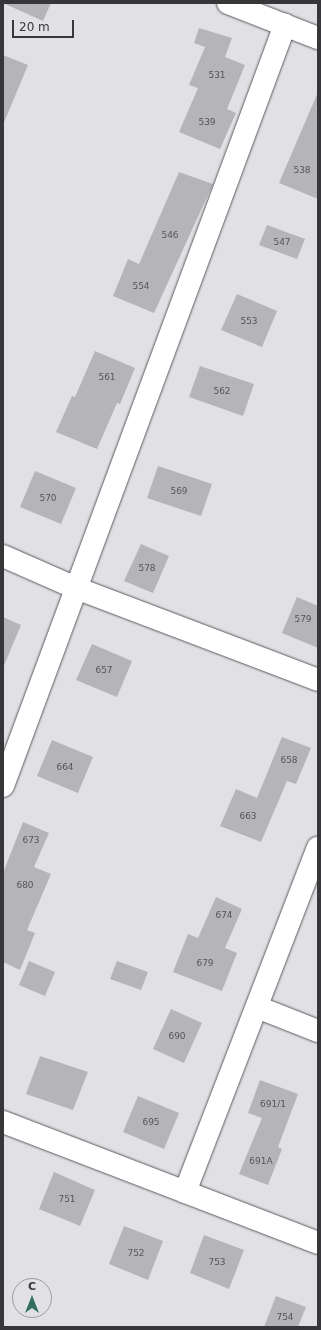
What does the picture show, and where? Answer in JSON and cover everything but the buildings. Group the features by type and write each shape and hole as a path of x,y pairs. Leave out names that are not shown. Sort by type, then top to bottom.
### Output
{"street":[{"path":"228,3 318,38"},
{"path":"3,786 285,25"},
{"path":"3,556 76,588 318,680"},
{"path":"184,1192 318,848"},
{"path":"256,1007 318,1031"},
{"path":"3,1122 318,1243"}]}
